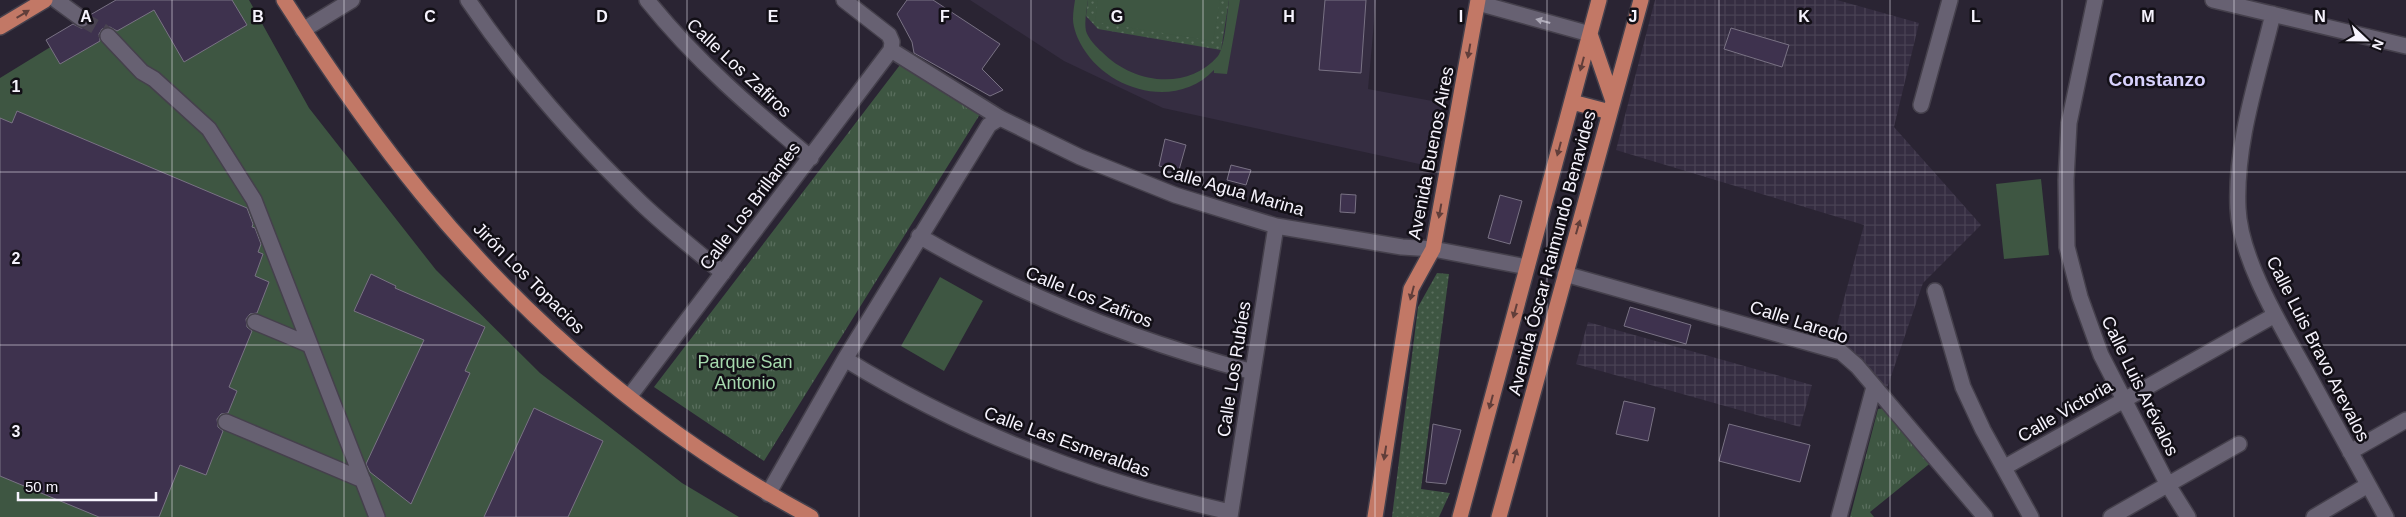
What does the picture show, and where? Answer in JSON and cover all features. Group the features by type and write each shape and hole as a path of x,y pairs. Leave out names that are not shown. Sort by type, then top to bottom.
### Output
{"main road":[{"path":"0,27 46,0"},
{"name":"Jirón Los Topacios","path":"284,0 362,118 422,195 485,265 538,318 630,397 667,425 768,494 811,517"},
{"name":"Avenida Óscar Raimundo Benavides","path":"1460,517 1599,0"},
{"name":"Avenida Óscar Raimundo Benavides","path":"1499,517 1641,0"},
{"name":"Avenida Buenos Aires","path":"1375,517 1412,289 1433,249 1478,1"},
{"path":"1572,102 1612,106 1590,34"}],"street":[{"path":"56,0 82,19"},
{"path":"303,30 352,0"},
{"path":"468,0 496,41 565,125 641,203 723,274"},
{"name":"Calle Los Zafiros","path":"647,0 671,30 738,97 810,158"},
{"path":"844,0 890,42"},
{"path":"1921,104 1950,0"},
{"name":"Calle Luis Arévalos","path":"2095,0 2069,123 2066,180 2067,247 2073,275 2088,324 2123,399 2168,485 2188,517"},
{"path":"2213,0 2406,46"},
{"path":"1478,1 1590,34"},
{"name":"Calle Luis Bravo Arevalos","path":"2273,14 2243,139 2238,180 2238,209 2249,256 2275,315 2386,517"},
{"path":"108,36 142,72 154,78 209,128 254,200 377,517"},
{"name":"Calle Los Brillantes","path":"630,397 810,158 890,42"},
{"name":"Calle Agua Marina","path":"890,42 1000,118 1080,157 1175,195 1276,226 1402,247 1433,249 1527,267"},
{"path":"768,494 919,236 988,125 1000,118"},
{"name":"Calle Los Rubíes","path":"1230,514 1276,226"},
{"name":"Calle Los Zafiros","path":"919,236 1003,282 1084,318 1167,348 1253,372"},
{"name":"Calle Laredo","path":"1565,274 1841,352 1857,366 1985,517"},
{"path":"1935,291 1963,387 1983,430 2031,517"},
{"name":"Calle Victoria","path":"2005,467 2275,315"},
{"path":"255,322 310,344"},
{"name":"Calle Las Esmeraldas","path":"845,360 893,389 1033,454 1130,487 1230,514"},
{"path":"1839,517 1874,388"},
{"path":"2350,452 2406,420"},
{"path":"226,422 363,480"},
{"path":"2111,517 2239,444"},
{"path":"2314,517 2368,485"}],"shaded area":[{"path":"970,0 1376,0 1368,89 1443,103 1433,167 1163,108 1064,61"},
{"path":"1655,0 1837,0 1919,23 1894,127 1981,225 1923,283 1886,391 1835,332 1864,225 1616,150"},
{"path":"1588,322 1812,385 1800,427 1576,364"}],"green space":[{"path":"127,0 249,0 309,108 436,270 540,373 682,483 739,517 0,517 0,78"},
{"path":"1075,0 1088,0 1085,19 1086,31 1090,39 1114,63 1128,71 1144,76 1176,79 1191,75 1205,67 1218,56 1224,38 1229,0 1240,0 1227,74 1214,73 1214,70 1199,82 1181,89 1163,92 1144,90 1126,84 1109,75 1095,63 1083,48 1073,23"},
{"path":"1088,0 1229,0 1221,50 1098,29 1086,16"},
{"path":"1098,0 1220,0 1213,41 1095,22"},
{"name":"Parque San Antonio","path":"903,61 982,111 764,461 654,387"},
{"path":"2041,179 2049,255 2004,259 1996,184"},
{"path":"1437,273 1449,274 1421,489 1450,493 1439,517 1392,517 1418,307"},
{"path":"940,277 983,301 944,371 901,346"},
{"path":"1884,408 1933,461 1870,512 1874,517 1850,517 1878,409"}],"building":[{"path":"116,0 232,0 247,25 184,62 154,10 117,31 110,27 102,29 99,34 100,41 60,64 46,40 73,24 81,28 86,27 91,20 90,15"},
{"path":"907,0 933,0 1000,44 982,69 1003,90 990,96 914,53 912,42 897,14"},
{"path":"1325,0 1366,0 1361,73 1319,70"},
{"path":"1731,28 1789,45 1782,67 1724,49"},
{"path":"17,111 247,208 253,224 252,227 255,228 261,244 258,252 263,254 255,276 269,282 257,313 250,314 246,319 247,327 252,331 229,387 237,391 228,413 221,414 217,419 218,427 223,431 206,475 180,465 159,517 99,517 0,476 0,118 12,123"},
{"path":"1165,139 1186,145 1179,170 1159,166"},
{"path":"1231,165 1251,170 1246,185 1227,180"},
{"path":"1341,194 1356,195 1355,213 1340,212"},
{"path":"1500,195 1522,201 1510,244 1488,238"},
{"path":"371,274 396,286 395,288 485,327 465,371 470,373 411,504 370,472 366,464 424,340 354,311"},
{"path":"1630,307 1691,325 1686,344 1624,326"},
{"path":"1624,401 1655,408 1648,441 1616,434"},
{"path":"534,408 603,441 568,517 484,517"},
{"path":"1433,424 1461,430 1446,484 1426,482"},
{"path":"1729,424 1810,445 1800,482 1719,461"}],"tunnel":[{"path":"82,19 108,36"}],"district":[{"name":"Constanzo","path":"2157,79"}]}
